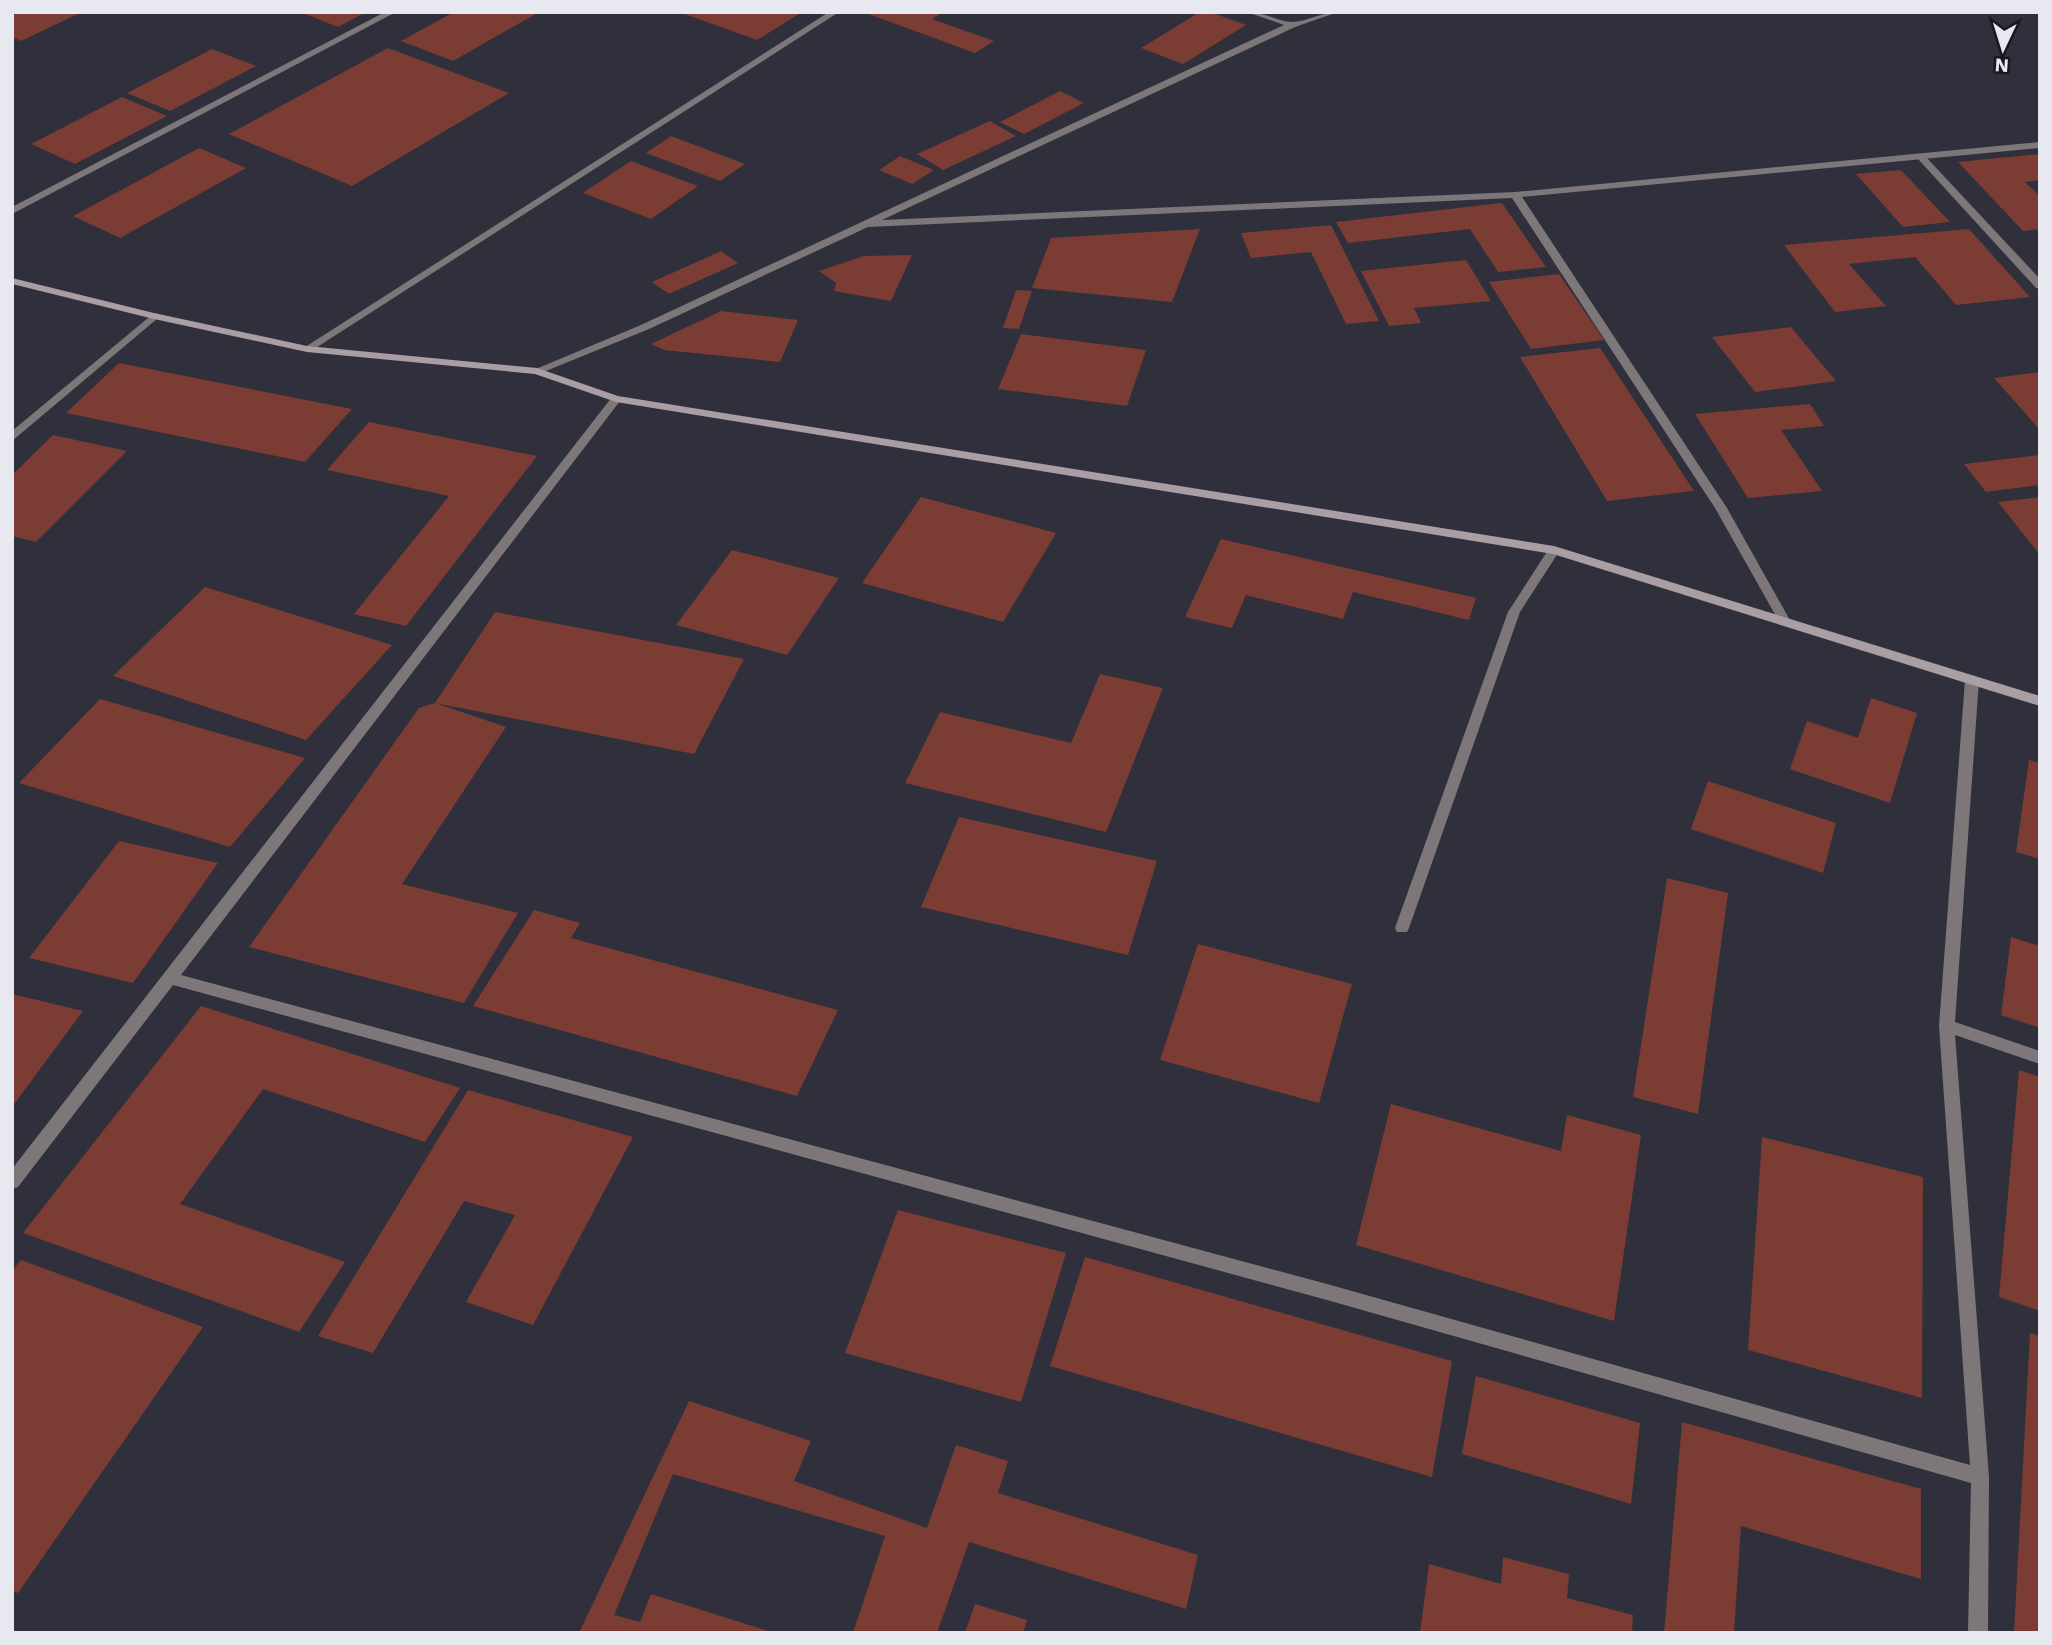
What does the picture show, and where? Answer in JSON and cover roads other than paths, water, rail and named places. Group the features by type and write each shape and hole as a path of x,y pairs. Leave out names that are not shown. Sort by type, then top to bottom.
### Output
{"street":[{"path":"12,211 392,12"},
{"path":"307,349 835,12"},
{"path":"1251,12 1292,25"},
{"path":"537,371 645,327 1292,25 1334,12"},
{"path":"863,224 1515,195 2040,145"},
{"path":"1922,158 2040,286"},
{"path":"1515,195 1721,508 1785,622"},
{"path":"12,281 154,316 307,349 537,371 616,399 1554,550 2040,701"},
{"path":"12,437 154,316"},
{"path":"12,1182 616,399"},
{"path":"1402,928 1514,612 1554,550"},
{"path":"1972,680 1947,1026 1980,1477 1978,1633"},
{"path":"170,978 1327,1292 1980,1477"},
{"path":"1947,1026 2040,1058"}]}
